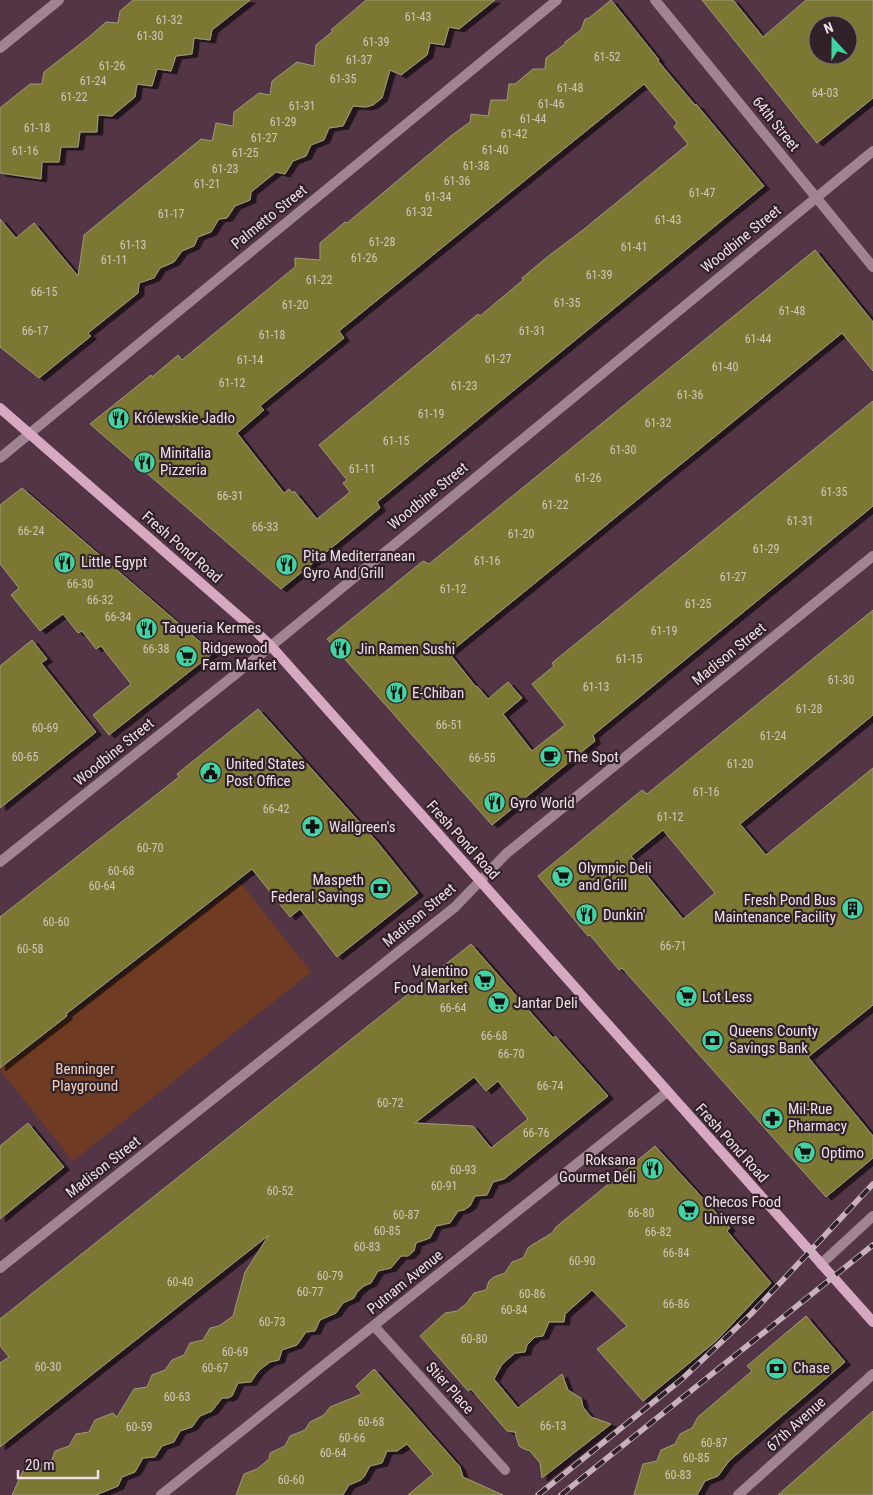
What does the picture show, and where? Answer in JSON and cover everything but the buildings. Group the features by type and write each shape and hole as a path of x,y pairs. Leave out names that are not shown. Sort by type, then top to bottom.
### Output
{"main road":[{"name":"Fresh Pond Road","path":"0,408 250,626 270,646 873,1322"}],"street":[{"path":"0,48 58,0"},
{"name":"Palmetto Street","path":"0,458 557,0"},
{"name":"64th Street","path":"655,0 873,267"},
{"name":"Woodbine Street","path":"0,862 270,646 873,151"},
{"name":"Madison Street","path":"0,1268 455,907 507,853 873,556"},
{"name":"Putnam Avenue","path":"161,1495 667,1092"},
{"path":"821,1264 873,1216"},
{"name":"Stier Place","path":"374,1326 505,1470"},
{"name":"67th Avenue","path":"738,1495 873,1374"}],"green space":[{"name":"Benninger Playground","path":"240,882 311,972 73,1161 0,1070"}],"railway":[{"path":"538,1495 682,1379 751,1314 873,1184"},
{"path":"561,1495 873,1245"}],"place":[{"name":"Królewskie Jadło","path":"118,418"},
{"name":"Minitalia Pizzeria","path":"144,462"},
{"name":"Little Egypt","path":"65,562"},
{"name":"Pita Mediterranean Gyro And Grill","path":"287,565"},
{"name":"Taqueria Kermes","path":"146,628"},
{"name":"Jin Ramen Sushi","path":"341,649"},
{"name":"Ridgewood Farm Market","path":"186,657"},
{"name":"E-Chiban","path":"396,693"},
{"name":"The Spot","path":"550,757"},
{"name":"United States Post Office","path":"210,773"},
{"name":"Gyro World","path":"494,803"},
{"name":"Wallgreen's","path":"313,827"},
{"name":"Olympic Deli and Grill","path":"562,877"},
{"name":"Maspeth Federal Savings","path":"380,889"},
{"name":"Fresh Pond Bus Maintenance Facility","path":"852,909"},
{"name":"Dunkin'","path":"587,915"},
{"name":"Valentino Food Market","path":"484,980"},
{"name":"Lot Less","path":"686,997"},
{"name":"Jantar Deli","path":"498,1003"},
{"name":"Queens County Savings Bank","path":"713,1040"},
{"name":"Mil-Rue Pharmacy","path":"772,1118"},
{"name":"Optimo","path":"805,1153"},
{"name":"Roksana Gourmet Deli","path":"652,1169"},
{"name":"Checos Food Universe","path":"688,1211"},
{"name":"Chase","path":"777,1368"}]}
